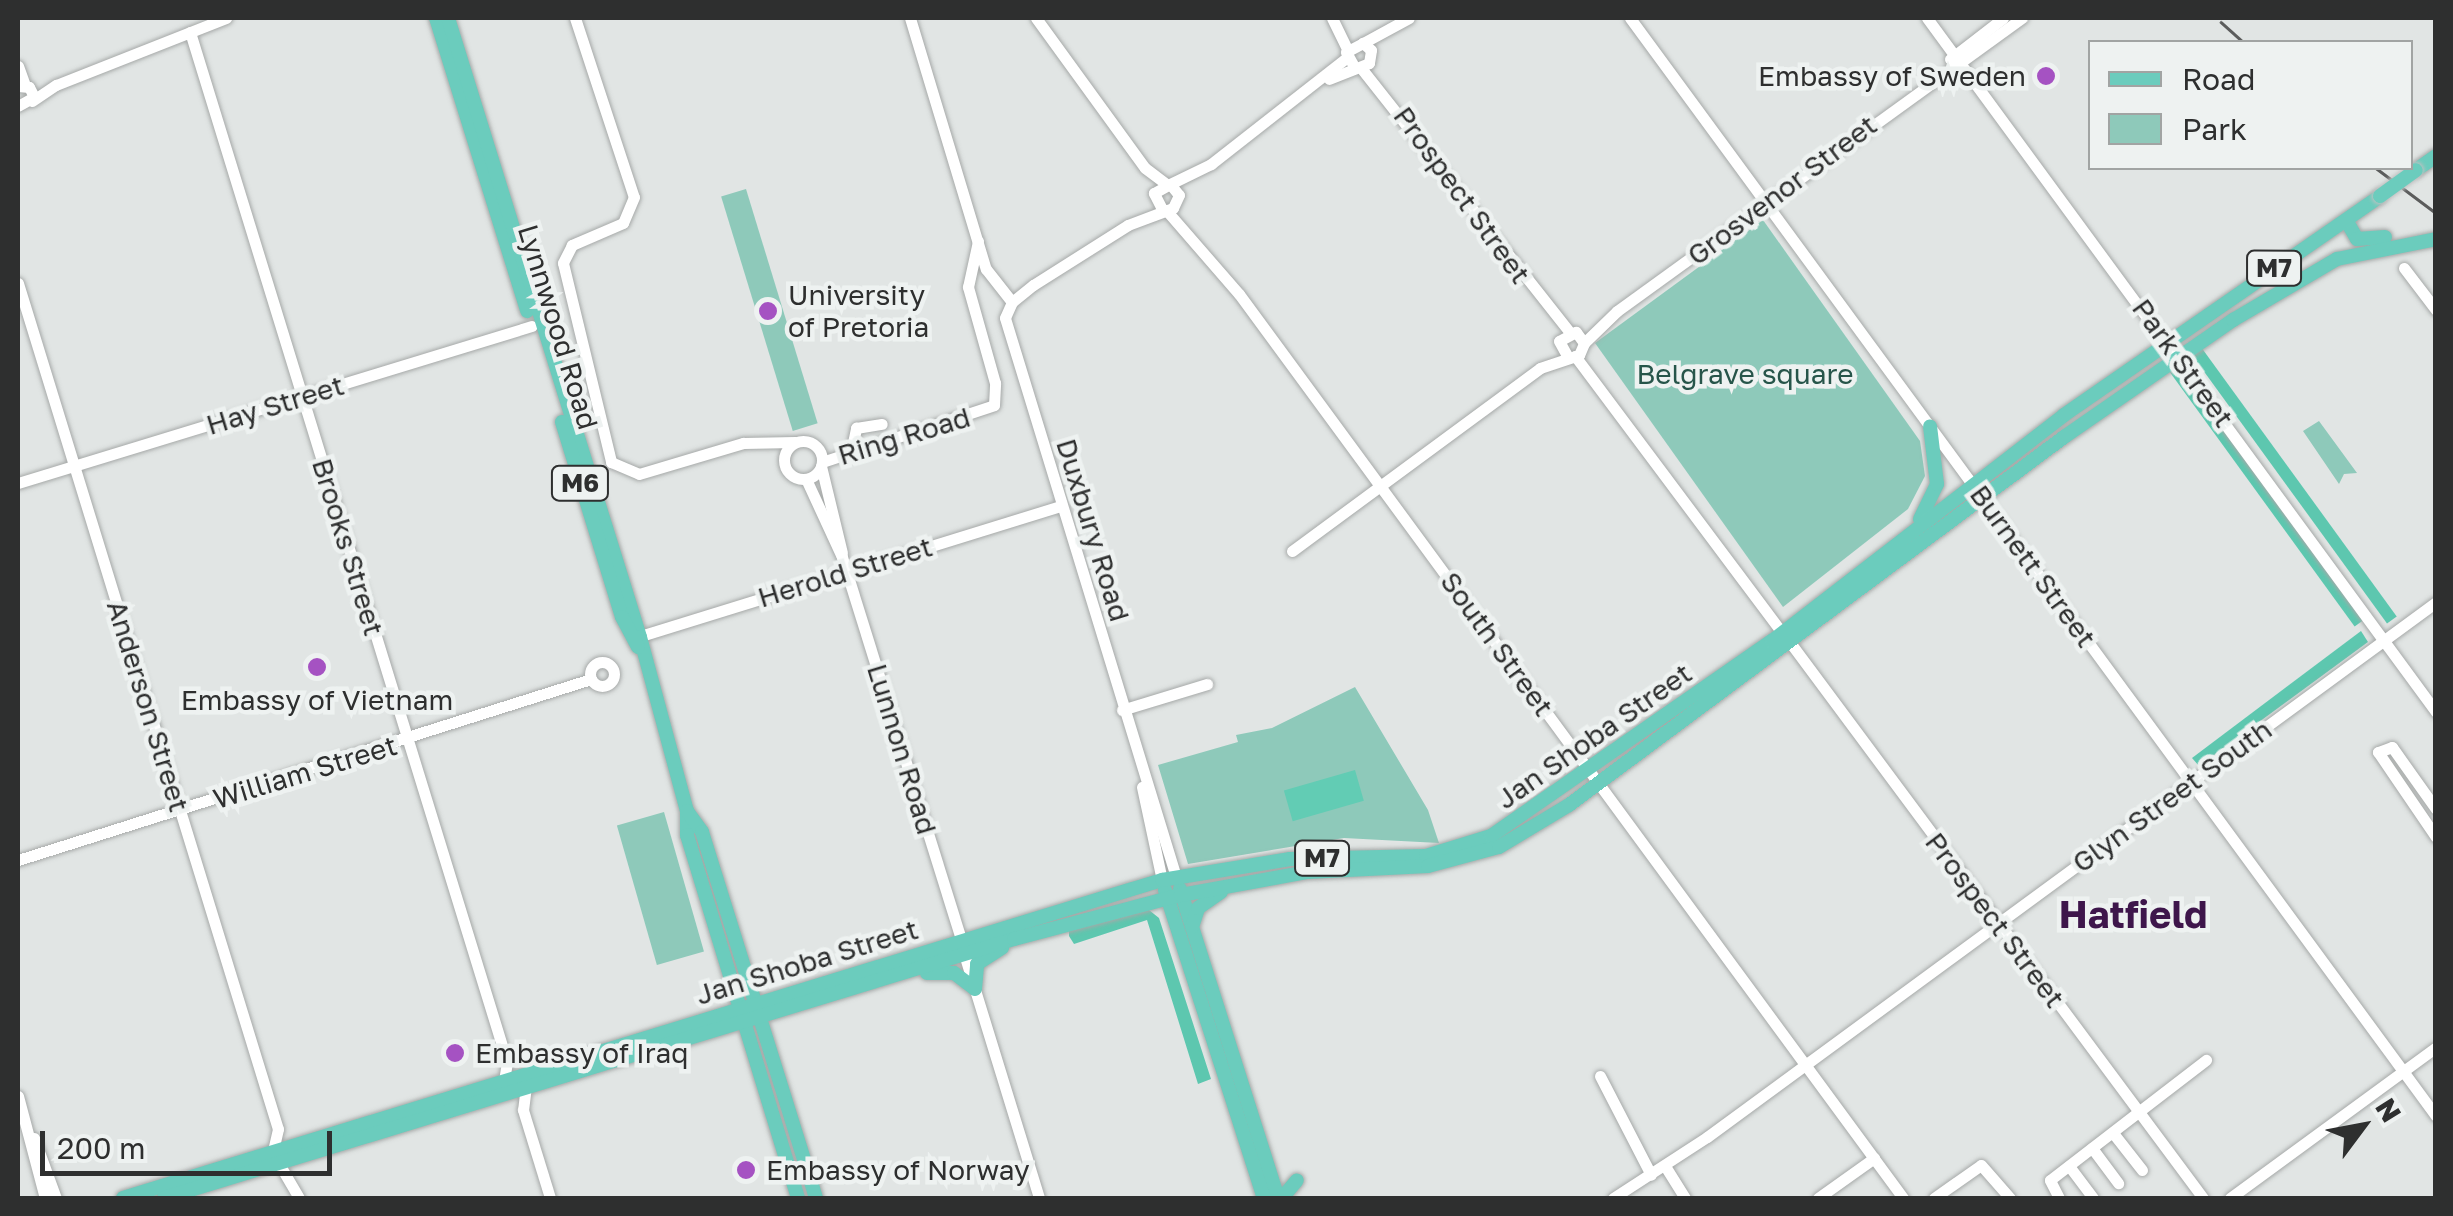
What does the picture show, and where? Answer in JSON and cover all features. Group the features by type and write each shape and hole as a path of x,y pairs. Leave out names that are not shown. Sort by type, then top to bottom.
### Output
{"main road":[{"name":"Lynnwood Road","path":"436,18 636,641"},
{"name":"Lynnwood Road","path":"448,18 687,811 687,835 798,1198"},
{"name":"Jan Shoba Street","path":"1017,938 1246,881 1468,858 1530,832 1596,777 1978,491 2168,341 2436,156"},
{"path":"2346,220 2357,239 2428,239"},
{"name":"M7","path":"2179,356 2322,264 2428,239"},
{"name":"Jan Shoba Street","path":"1786,636 1903,538 2179,356"},
{"path":"1903,538 1936,489 1930,426"},
{"name":"Jan Shoba Street","path":"123,1198 276,1156 759,1010 901,974 962,947 1169,878 1290,859 1398,859 1453,850 1517,823 1596,777"},
{"name":"Lynnwood Road","path":"687,811 702,832 816,1198"},
{"name":"Duxbury Road","path":"1169,878 1244,1137 1266,1198"},
{"path":"1192,928 1204,902 1246,881"},
{"name":"Duxbury Road","path":"1175,896 1192,928 1280,1198"},
{"path":"962,947 1017,938"},
{"path":"901,974 950,972 975,989 978,964 1017,938"},
{"name":"Jan Shoba Street","path":"759,1010 917,956 962,947"},
{"path":"1244,1137 1272,1179 1266,1198"},
{"name":"Jan Shoba Street","path":"164,1198 276,1156"},
{"path":"1280,1198 1297,1180"}],"street":[{"path":"18,106 55,86 226,18"},
{"name":"Ring Road","path":"575,18 634,197 623,223 572,245 563,263 611,462 640,474 736,445 795,442"},
{"name":"Ring Road","path":"910,18 990,278 1012,302"},
{"path":"1036,18 1146,168 1159,202"},
{"name":"Burnett Street","path":"1630,18 2436,1116"},
{"name":"Park Street","path":"1927,18 2168,341 2436,712"},
{"name":"Grosvenor Street","path":"1292,551 1576,345 1946,67 2003,18"},
{"name":"Grosvenor Street","path":"1956,58 2022,18"},
{"name":"Prospect Street","path":"1334,21 2203,1198"},
{"path":"1159,202 1168,184 1210,164 1404,21"},
{"name":"Brooks Street","path":"190,32 507,1062 504,1088"},
{"path":"18,66 32,101"},
{"path":"24,86 55,86"},
{"path":"1012,302 1159,202 1179,198 1210,164"},
{"path":"1146,168 1168,184"},
{"name":"South Street","path":"1168,184 1179,198 1195,236"},
{"name":"South Street","path":"1159,202 1195,236 1903,1198"},
{"name":"Ring Road","path":"822,464 975,416 996,401 968,288 978,242"},
{"path":"2404,268 2436,310"},
{"name":"Anderson Street","path":"18,283 278,1129 276,1156"},
{"name":"Prospect Street","path":"1539,300 1558,343 1576,345"},
{"name":"Duxbury Road","path":"1012,302 1008,336 1142,774 1169,878"},
{"name":"Hay Street","path":"18,483 532,326"},
{"name":"Grosvenor Street","path":"1540,368 1558,343"},
{"path":"851,452 856,428 882,424"},
{"path":"767,444 791,475 806,479 822,464 816,446 795,442 784,462"},
{"name":"Lunnon Road","path":"822,464 842,558"},
{"name":"Lunnon Road","path":"806,479 847,572 1040,1198"},
{"name":"Herold Street","path":"636,641 1060,506"},
{"name":"Glyn Street South","path":"1613,1198 1665,1166 1806,1064 2436,602"},
{"name":"William Street","path":"18,860 408,740 591,678"},
{"path":"1122,710 1207,684"},
{"path":"2436,809 2392,747 2378,752 2436,837"},
{"path":"2230,1198 2436,1046"},
{"path":"2059,1198 2050,1180 2206,1060"},
{"path":"507,1062 525,1081 523,1110 550,1198"},
{"path":"1600,1076 1650,1174"},
{"path":"504,1088 523,1110"},
{"path":"18,1096 46,1198"},
{"path":"24,1117 56,1198"},
{"path":"278,1129 296,1150 294,1181"},
{"path":"2113,1133 2142,1170"},
{"path":"2092,1148 2118,1183"},
{"path":"276,1156 294,1181 299,1198"},
{"path":"1818,1198 1874,1158"},
{"path":"1934,1198 1981,1165 2010,1198"},
{"path":"1665,1166 1685,1198"},
{"path":"2069,1166 2093,1198"}],"green space":[{"path":"746,189 818,423 793,431 721,197"},
{"name":"Belgrave square","path":"1763,220 1920,441 1925,476 1908,509 1783,607 1595,343"},
{"path":"2319,421 2357,473 2344,474 2339,484 2303,431"},
{"path":"1355,687 1428,810 1439,843 1344,838 1188,864 1158,765 1238,742 1236,735 1272,728"},
{"path":"664,812 704,951 657,965 617,826"}],"shaded area":[{"path":"2201,347 2397,616 2387,623 2191,354"},
{"path":"2178,363 2364,619 2355,627 2168,370"},
{"path":"2361,631 2368,642 2199,766 2192,758"},
{"path":"1355,770 1364,801 1293,821 1284,790"},
{"path":"1149,910 1159,918 1211,1079 1198,1084 1147,920 1074,944 1069,936 1069,928"}],"railway":[{"path":"2221,22 2241,40"},
{"path":"2379,170 2436,213"}],"place":[{"name":"Embassy of Sweden","path":"2046,76"},
{"name":"University of Pretoria","path":"768,311"},
{"name":"Embassy of Vietnam","path":"317,667"},
{"name":"Embassy of Iraq","path":"455,1053"},
{"name":"Embassy of Norway","path":"746,1170"}],"district":[{"name":"Hatfield","path":"2133,914"}]}
